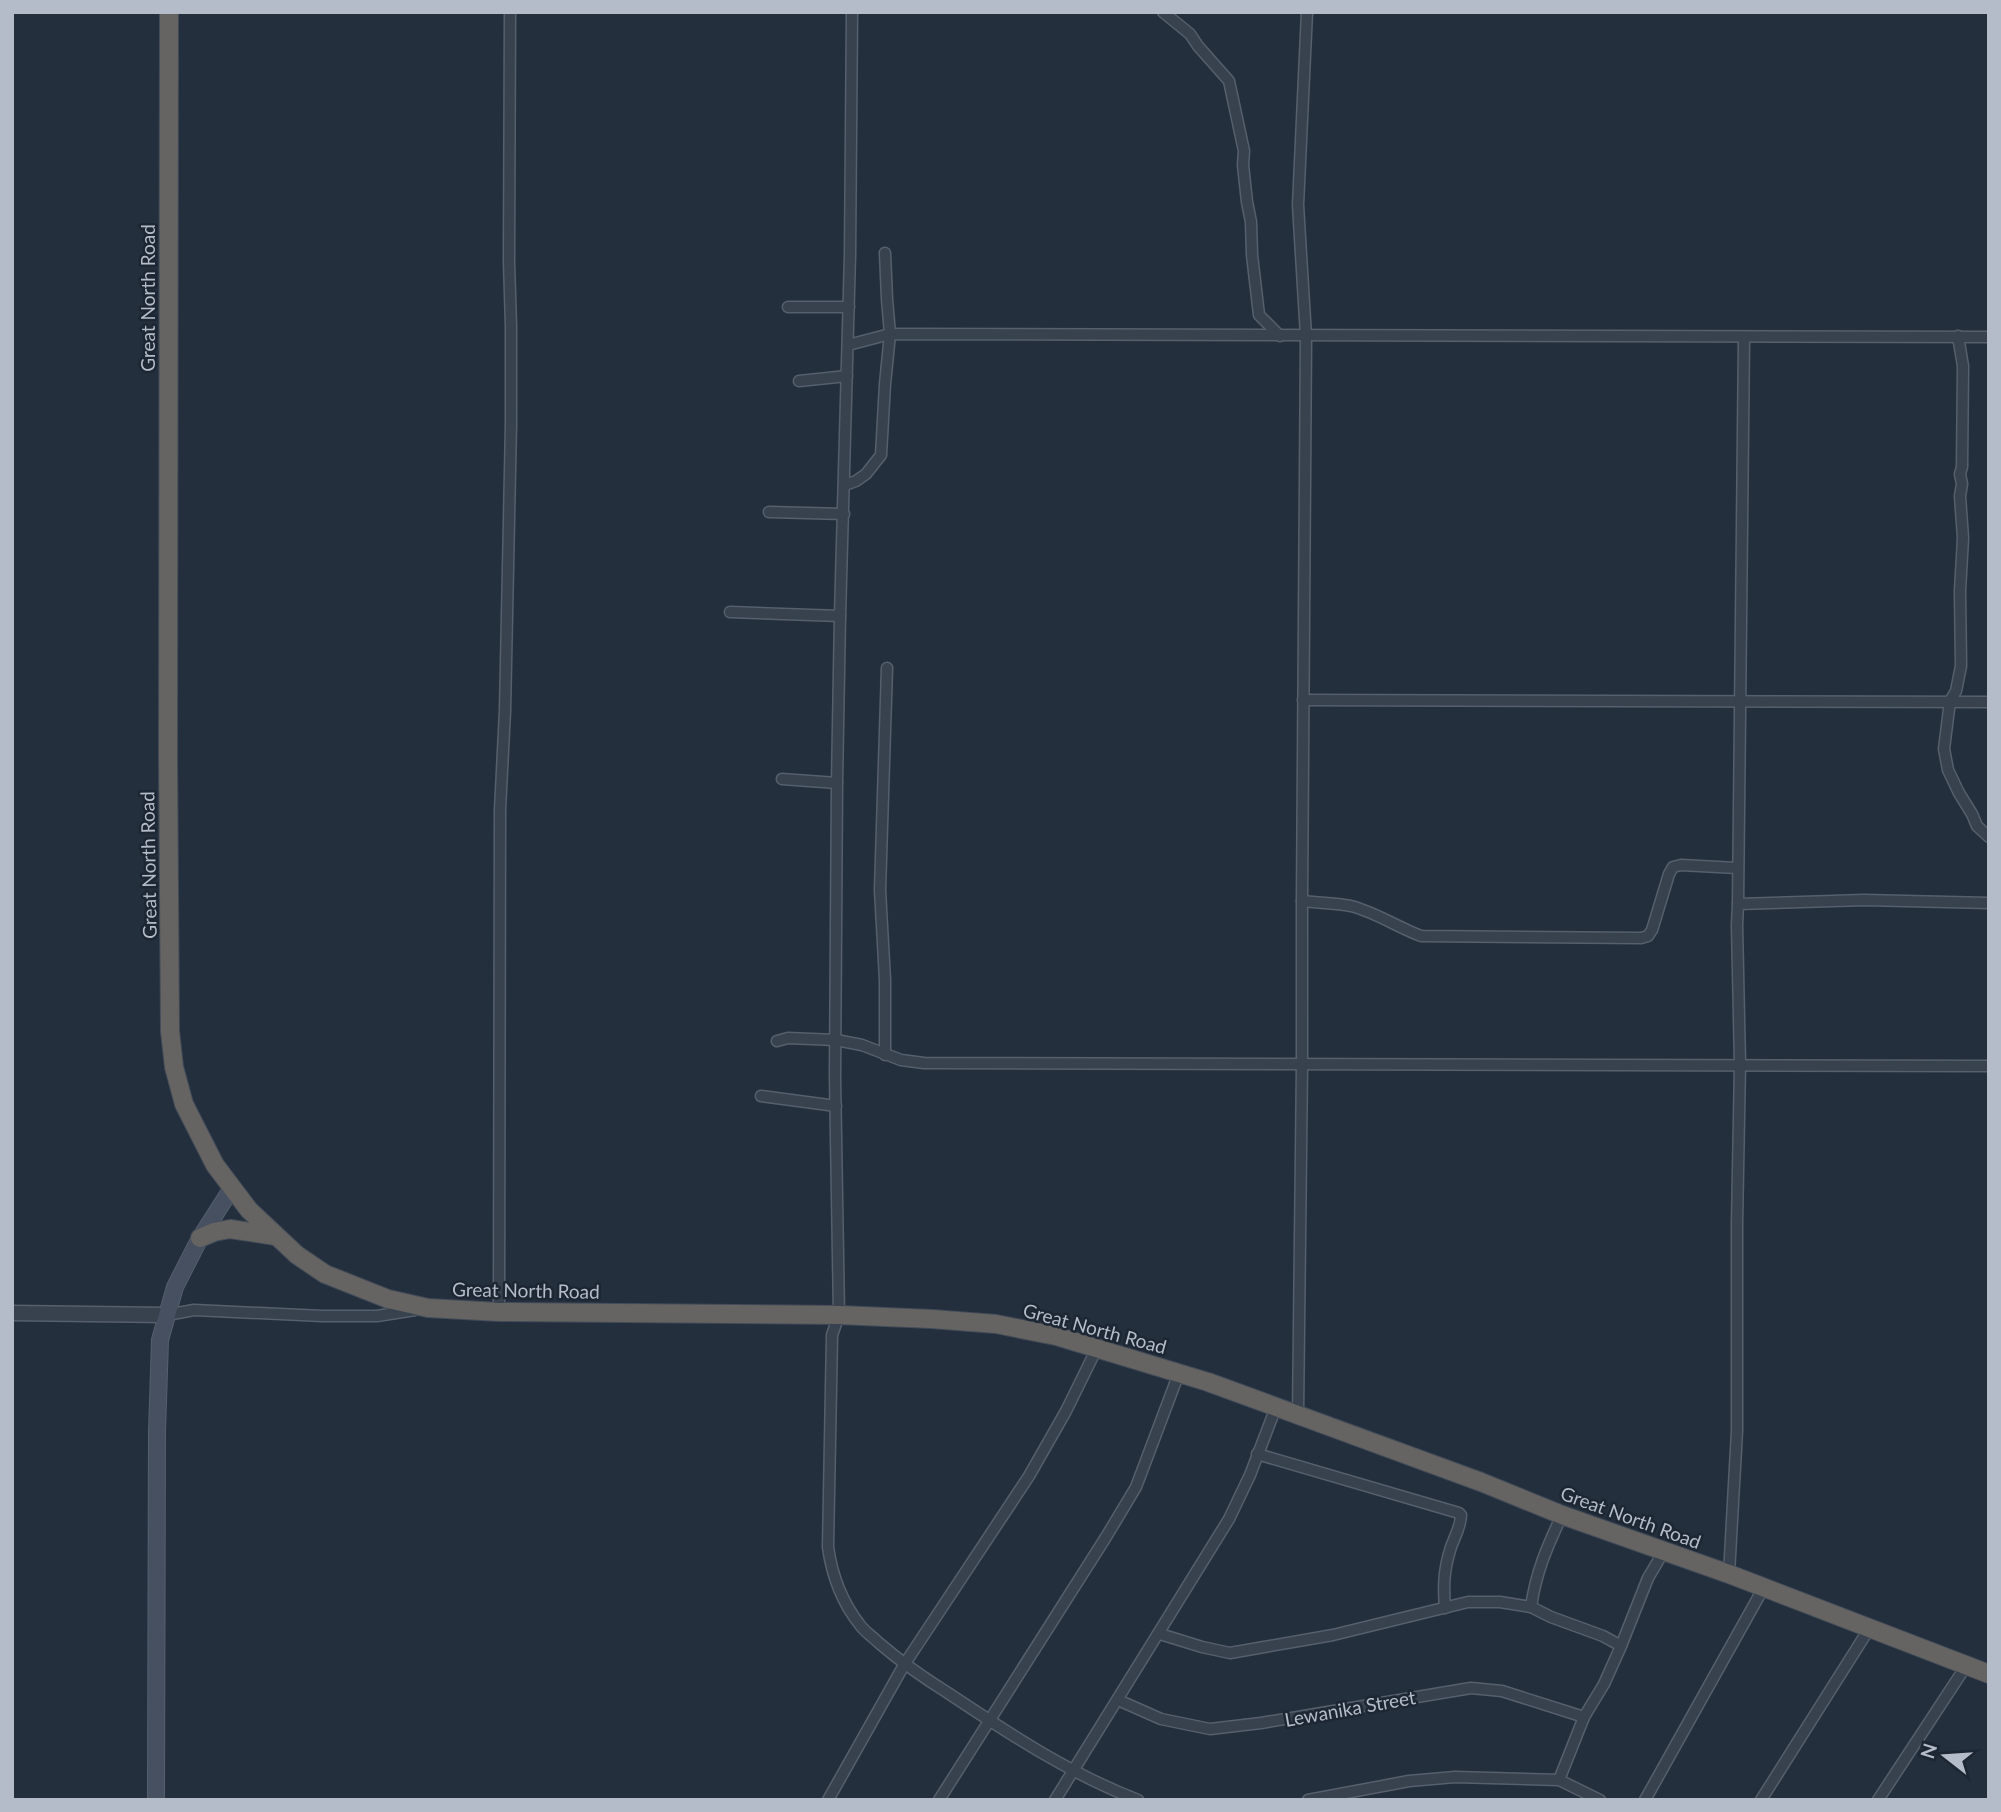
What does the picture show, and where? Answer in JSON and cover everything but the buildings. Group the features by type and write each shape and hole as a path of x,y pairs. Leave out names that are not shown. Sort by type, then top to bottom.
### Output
{"highway":[{"name":"Great North Road","path":"169,12 170,1031 174,1067 184,1104 215,1165 249,1210 276,1236 297,1255 325,1274 388,1299 428,1308 839,1315 996,1324 1056,1336 1179,1373 1276,1407 1481,1482 1562,1515 1764,1587 1989,1674"},
{"path":"200,1238 222,1230 276,1236"}],"main road":[{"path":"156,1800 157,1432 160,1340 175,1287 200,1238 232,1188"}],"street":[{"path":"499,1311 500,810 505,711 511,341 510,12"},
{"path":"852,12 849,307 839,617 836,1040 839,1315 832,1335 828,1535 832,1572 842,1600 861,1627 904,1665 990,1721 1073,1770 1104,1787 1138,1800"},
{"path":"1163,12 1190,34 1229,81 1244,151 1243,164 1259,315 1280,336"},
{"path":"1298,1415 1306,336 1298,205 1307,12"},
{"path":"845,485 866,474 881,455 890,334 885,253"},
{"path":"788,307 849,307"},
{"path":"848,345 890,334 1989,337"},
{"path":"1958,336 1962,366 1960,496 1964,538 1960,591 1961,666 1956,691 1950,701 1944,749 1948,771 1959,793 1977,827 1989,837"},
{"path":"1729,1574 1737,1431 1740,1065 1737,867 1744,338"},
{"path":"799,382 847,376"},
{"path":"769,512 844,514"},
{"path":"730,611 839,617"},
{"path":"885,1055 885,980 880,890 887,668"},
{"path":"1303,700 1989,702"},
{"path":"782,779 837,783"},
{"path":"1302,901 1351,906 1422,936 1641,938 1648,936 1652,930 1673,867 1737,867"},
{"path":"1738,904 1864,900 1989,903"},
{"path":"777,1041 788,1038 836,1040 862,1045 901,1060 924,1063 1989,1066"},
{"path":"761,1096 836,1106"},
{"path":"12,1313 167,1315 194,1310 377,1316 428,1308"},
{"path":"828,1800 904,1665 1029,1476 1066,1411 1097,1348"},
{"path":"939,1800 1136,1487 1179,1373"},
{"path":"1055,1800 1229,1519 1276,1407"},
{"path":"1257,1454 1461,1515 1444,1574 1445,1608"},
{"path":"1531,1607 1534,1582 1562,1515"},
{"path":"1559,1780 1584,1717 1604,1684 1648,1578 1664,1551"},
{"path":"1645,1800 1764,1587"},
{"path":"1160,1634 1230,1653 1333,1635 1468,1602 1500,1602 1531,1607 1621,1646"},
{"path":"1761,1800 1869,1629"},
{"path":"1878,1800 1966,1665"},
{"name":"Lewanika Street","path":"1118,1700 1161,1719 1210,1729 1471,1688 1502,1692 1584,1717"},
{"path":"1308,1800 1409,1781 1455,1777 1559,1780 1600,1800"}]}
